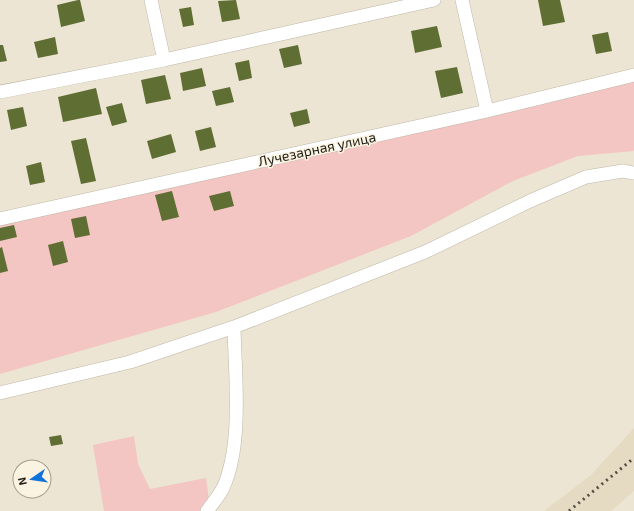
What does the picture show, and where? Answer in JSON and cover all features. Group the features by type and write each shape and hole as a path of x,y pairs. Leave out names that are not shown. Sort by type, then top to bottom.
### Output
{"street":[{"path":"151,0 164,60"},
{"path":"0,92 164,60 434,0"},
{"path":"462,0 487,112"},
{"name":"Лучезарная улица","path":"0,219 487,112 634,75"},
{"path":"0,393 130,362 234,327 425,252 530,201 586,178 623,171 634,173"},
{"path":"207,511 223,488 231,459 237,424 234,327"}],"shaded area":[{"path":"634,78 634,151 578,156 513,181 411,236 216,312 0,374 0,221"},
{"path":"634,428 634,491 611,511 544,511 591,475"},
{"path":"134,436 138,464 150,489 206,478 209,501 202,511 104,511 93,445"}],"building":[{"path":"80,0 85,21 61,27 57,5"},
{"path":"236,0 240,19 222,22 218,1"},
{"path":"538,0 560,0 565,22 543,26"},
{"path":"191,7 194,25 183,27 179,9"},
{"path":"437,26 442,47 415,53 411,31"},
{"path":"608,32 612,51 596,54 592,35"},
{"path":"55,37 58,54 38,58 34,42"},
{"path":"0,45 3,45 7,61 0,62"},
{"path":"298,45 302,64 284,68 279,49"},
{"path":"249,60 252,78 239,81 235,63"},
{"path":"457,67 463,93 441,98 435,71"},
{"path":"202,68 206,86 183,91 180,73"},
{"path":"165,75 171,99 146,104 141,80"},
{"path":"230,87 234,102 216,106 212,91"},
{"path":"96,88 102,114 63,122 58,97"},
{"path":"122,103 127,122 112,126 106,107"},
{"path":"23,107 27,126 11,130 7,110"},
{"path":"307,109 310,123 294,127 290,113"},
{"path":"211,127 216,147 200,151 195,131"},
{"path":"171,134 176,152 152,159 147,141"},
{"path":"86,138 96,181 81,184 71,141"},
{"path":"41,162 45,182 30,185 26,166"},
{"path":"172,191 179,217 162,221 155,195"},
{"path":"230,191 234,206 214,211 209,196"},
{"path":"86,216 90,235 75,238 71,219"},
{"path":"14,225 17,237 0,241 0,228"},
{"path":"63,241 68,262 53,266 48,245"},
{"path":"2,247 8,271 0,273 0,248"},
{"path":"61,435 63,444 51,446 49,437"}],"railway":[{"path":"569,511 634,458"}]}
